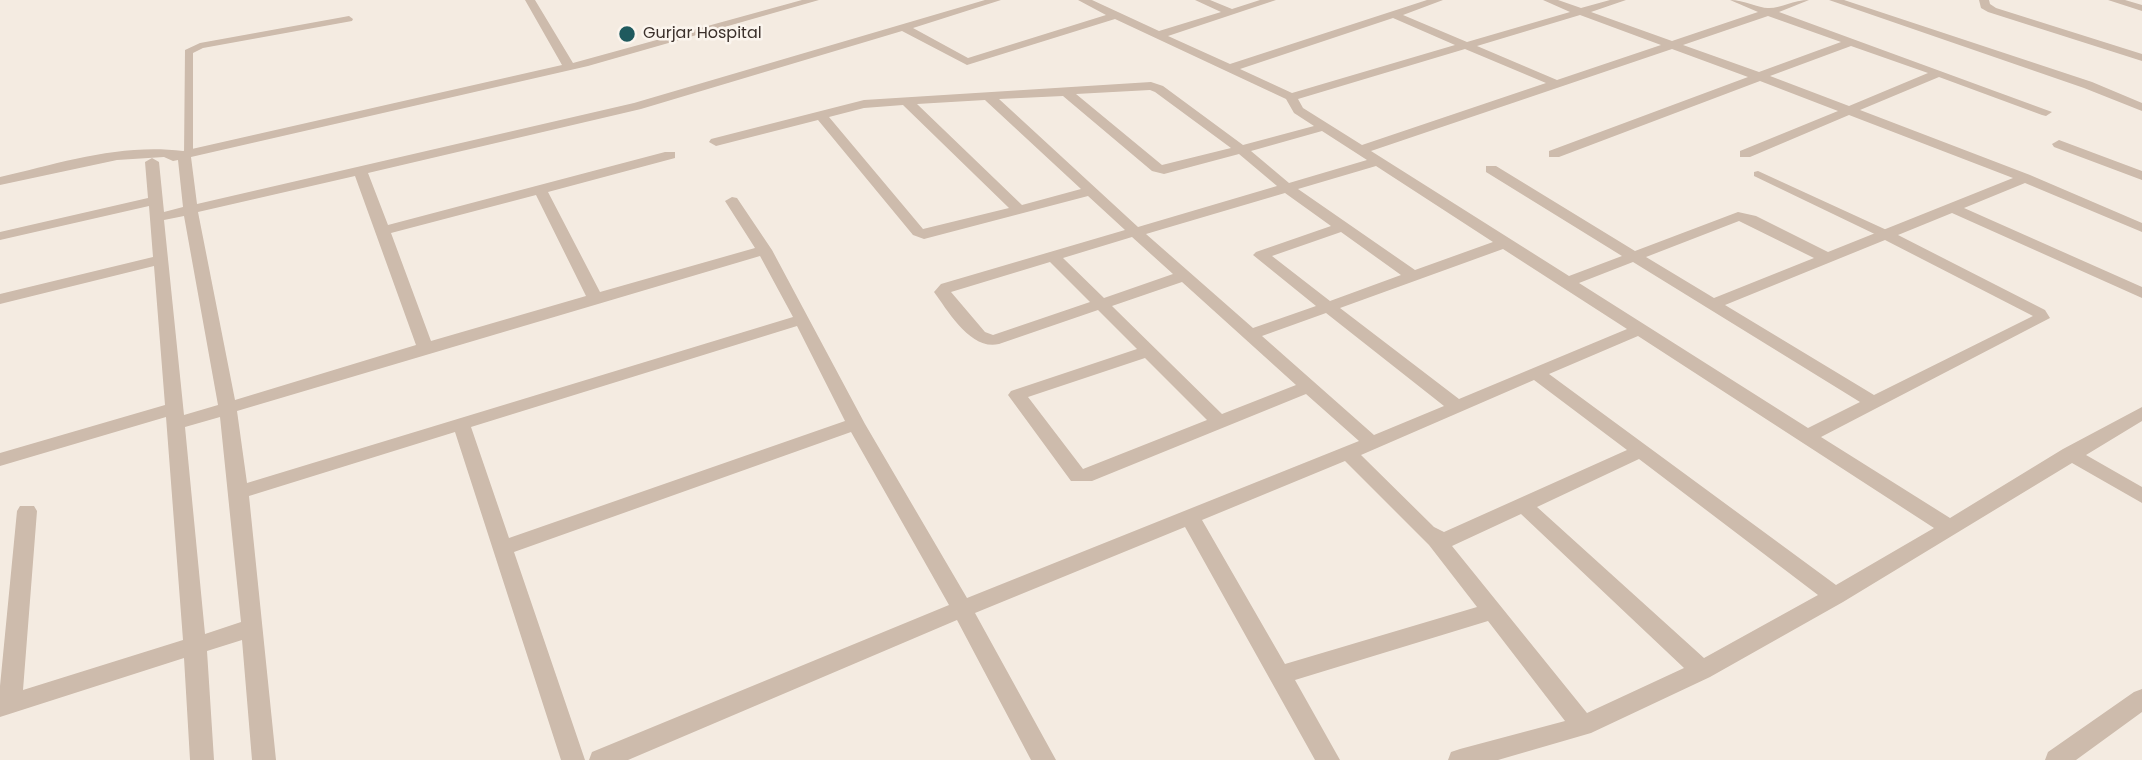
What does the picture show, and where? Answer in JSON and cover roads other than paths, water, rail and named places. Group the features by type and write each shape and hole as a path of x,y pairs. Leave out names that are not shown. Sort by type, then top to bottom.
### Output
{"street":[{"path":"530,0 569,67"},
{"path":"0,181 114,157 172,155 569,67 814,0"},
{"path":"0,236 154,209 188,210 637,106 996,0"},
{"path":"1083,0 1231,68 1292,100 1323,127 1507,242 1948,527"},
{"path":"1200,0 1231,12"},
{"path":"1159,35 1271,0"},
{"path":"1231,68 1438,0"},
{"path":"1548,0 1850,110 2025,178 2142,228"},
{"path":"1292,100 1621,0"},
{"path":"1735,0 2046,112"},
{"path":"1361,150 1804,0"},
{"path":"1834,0 2088,85 2142,107"},
{"path":"1984,0 1985,6 1992,10 2142,58"},
{"path":"2113,0 2142,8"},
{"path":"904,28 967,62 1116,15"},
{"path":"1394,15 1557,84"},
{"path":"1554,154 1851,42"},
{"path":"1745,154 1938,74"},
{"path":"716,142 864,104 1156,87 1242,150 1287,188 1413,276"},
{"path":"1067,93 1157,168 1171,169 1323,127"},
{"path":"990,97 1135,232 1372,443"},
{"path":"908,103 1019,209"},
{"path":"820,114 918,232 924,235 1090,191"},
{"path":"2059,144 2142,176"},
{"path":"172,155 154,209 175,416 202,760"},
{"path":"172,155 188,210 227,408 239,492 264,760"},
{"path":"383,231 670,155"},
{"path":"1184,276 993,340 985,340 942,292 947,287 1378,161"},
{"path":"1490,169 1874,403"},
{"path":"360,170 425,348"},
{"path":"1713,304 2025,178"},
{"path":"540,189 595,299"},
{"path":"732,201 764,250 856,424 962,609 1044,760"},
{"path":"1953,208 2142,293"},
{"path":"1568,282 1738,216 1752,219 1825,257"},
{"path":"1342,227 1261,255 1457,407"},
{"path":"1807,436 2042,318 2039,313 1887,235"},
{"path":"1250,335 1507,242"},
{"path":"0,460 175,416 227,408 764,250"},
{"path":"1053,256 1219,422"},
{"path":"0,299 159,260"},
{"path":"2126,286 2142,278"},
{"path":"239,492 802,319"},
{"path":"601,760 962,609 1348,453 1640,329"},
{"path":"1148,351 1020,393 1018,399 1078,476 1084,476 1308,387"},
{"path":"1535,373 1835,596"},
{"path":"1460,760 1583,726 1702,670 1835,596 2142,413"},
{"path":"461,423 573,760"},
{"path":"502,548 856,424"},
{"path":"1436,540 1446,540 1641,452"},
{"path":"1348,453 1436,540 1583,726"},
{"path":"2070,454 2142,496"},
{"path":"1523,505 1702,670"},
{"path":"27,511 5,706 251,628"},
{"path":"1190,517 1328,760"},
{"path":"1280,675 1493,611"},
{"path":"2057,760 2142,699"}],"lane":[{"path":"172,155 188,52 200,46 349,19"},
{"path":"1758,174 1887,235"}],"place":[{"name":"Gurjar Hospital","path":"627,34"}]}
